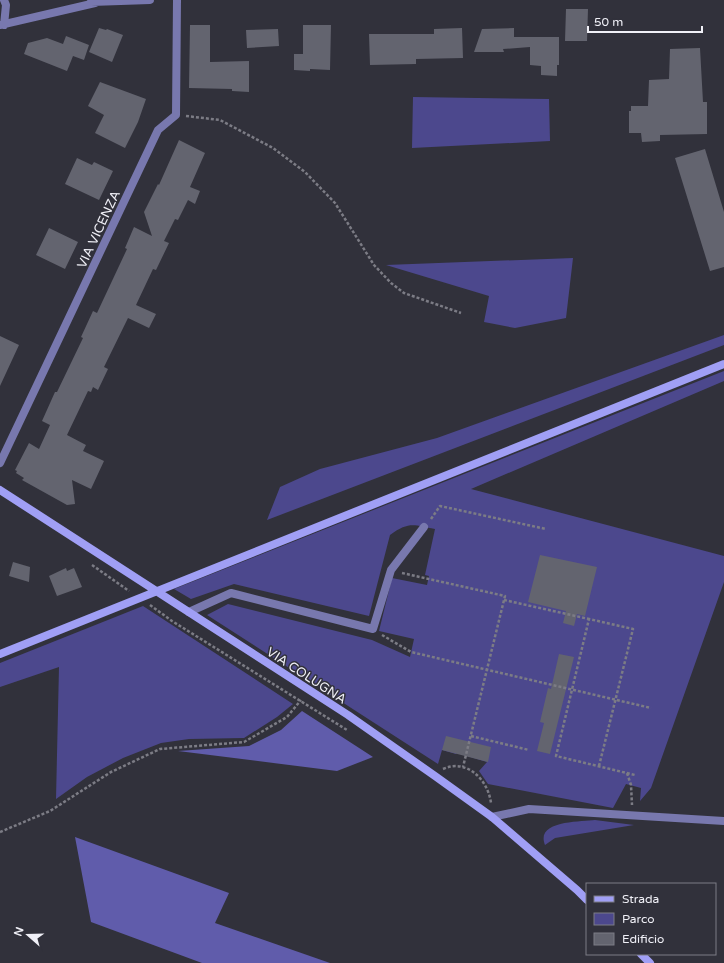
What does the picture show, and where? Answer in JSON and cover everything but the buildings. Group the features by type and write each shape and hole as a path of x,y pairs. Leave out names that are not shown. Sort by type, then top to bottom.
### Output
{"main road":[{"path":"0,654 133,598 184,580 724,364"},
{"name":"VIA COLUGNA","path":"0,490 308,690 429,772 492,817 586,899"},
{"path":"642,955 650,963"}],"street":[{"path":"4,0 6,5 2,25 95,2"},
{"path":"83,0 95,2 150,0"},
{"path":"176,115 177,0"},
{"name":"VIA VICENZA","path":"0,463 158,130 176,115"},
{"path":"189,612 231,593 373,629 391,570 424,527"},
{"path":"492,817 529,809 724,821"}],"path":[{"path":"176,115 220,120 273,148 305,172 335,203 374,265 391,283 404,293 461,313"},
{"path":"424,527 440,506 546,529"},
{"path":"90,563 133,598"},
{"path":"391,570 505,596 463,767"},
{"path":"504,600 633,629 599,766"},
{"path":"147,603 179,625 350,732"},
{"path":"588,619 556,756 635,775"},
{"path":"373,629 412,652 651,708"},
{"path":"0,832 50,811 111,772 160,749 244,742 287,717 308,690"},
{"path":"471,736 529,750"},
{"path":"448,767 463,767 478,774 487,786 492,817"},
{"path":"627,773 631,785 632,816"}],"green space":[{"path":"413,97 549,99 550,141 412,148"},
{"path":"573,258 566,318 515,328 484,322 489,296 386,265"},
{"path":"724,335 724,345 267,520 280,487 320,469 437,438"},
{"path":"724,371 724,381 471,489 724,556 724,582 651,788 640,801 641,788 626,784 613,808 488,784 479,771 487,762 442,750 438,764 207,615 228,604 372,640 410,657 414,639 379,631 392,578 427,585 429,576 425,575 435,529 412,525 402,528 390,535 369,616 234,584 191,599 174,589"},
{"path":"143,606 293,704 277,717 244,738 189,739 161,743 123,758 87,777 56,799 59,667 0,687 0,663"},
{"path":"595,820 634,825 555,838 545,845 544,837 547,831 553,827 570,822"}],"shaded area":[{"path":"302,711 373,757 337,771 178,751 249,746 281,730"},
{"path":"75,837 229,893 215,923 330,963 202,963 91,922"}]}
